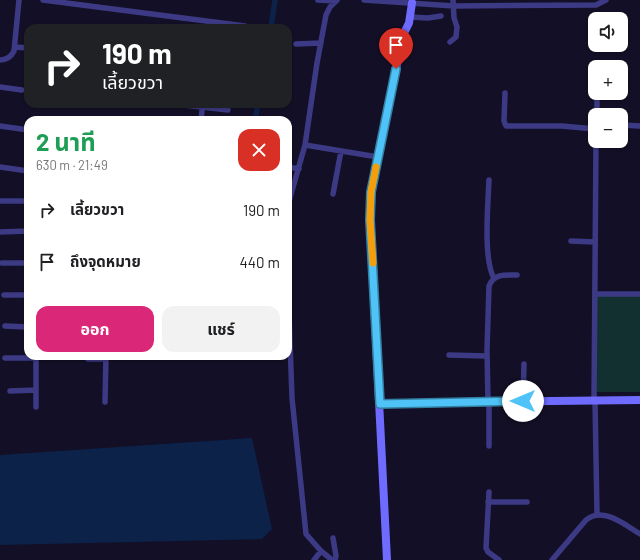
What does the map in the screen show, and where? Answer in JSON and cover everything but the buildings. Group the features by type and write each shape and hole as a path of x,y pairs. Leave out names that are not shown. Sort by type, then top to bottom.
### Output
{"main road":[{"path":"387,560 370,220 371,192 403,35 409,23 412,3"},
{"path":"380,404 488,401 640,400"}],"street":[{"path":"0,60 7,59 13,54 15,46 18,0"},
{"path":"42,0 229,24"},
{"path":"318,0 336,0"},
{"path":"292,191 305,145 326,15 336,0"},
{"path":"364,0 454,6 482,3 596,4 606,0"},
{"path":"450,42 456,37 453,0"},
{"path":"410,17 428,18 441,16"},
{"path":"296,44 321,43"},
{"path":"15,46 24,47"},
{"path":"0,87 22,90"},
{"path":"505,93 504,121 506,126 562,126 588,128"},
{"path":"210,108 228,110"},
{"path":"201,116 202,110"},
{"path":"628,125 640,126"},
{"path":"0,126 24,129"},
{"path":"305,145 378,157"},
{"path":"596,148 595,400 597,514"},
{"path":"333,194 341,151"},
{"path":"0,167 24,170"},
{"path":"292,168 298,169"},
{"path":"489,180 487,236 488,264 490,273 494,278"},
{"path":"0,201 24,201"},
{"path":"0,232 24,231"},
{"path":"571,241 595,242"},
{"path":"2,263 24,263"},
{"path":"489,446 487,356 489,286 494,278 502,275 517,275"},
{"path":"595,294 640,294"},
{"path":"4,295 24,295"},
{"path":"5,326 24,327"},
{"path":"449,355 487,356"},
{"path":"5,358 24,357"},
{"path":"36,360 36,407"},
{"path":"105,402 106,360"},
{"path":"291,360 292,398 305,528 308,538 333,560 336,556 333,538"},
{"path":"523,401 524,364"},
{"path":"10,391 36,390"},
{"path":"489,492 486,548 488,552 499,560"},
{"path":"488,502 528,502"},
{"path":"552,560 590,516 603,514 640,534"},
{"path":"314,560 321,551"}],"green space":[{"path":"595,296 640,296 640,392 594,392"}],"water":[{"path":"252,438 272,529 262,539 0,545 0,455"}],"waterway":[{"path":"272,24 275,0"},
{"path":"256,116 257,108"}],"slow traffic":[{"path":"373,263 370,220 371,192 376,167"}],"route":[{"path":"396,69 371,192 370,220 380,404 523,401"}]}
